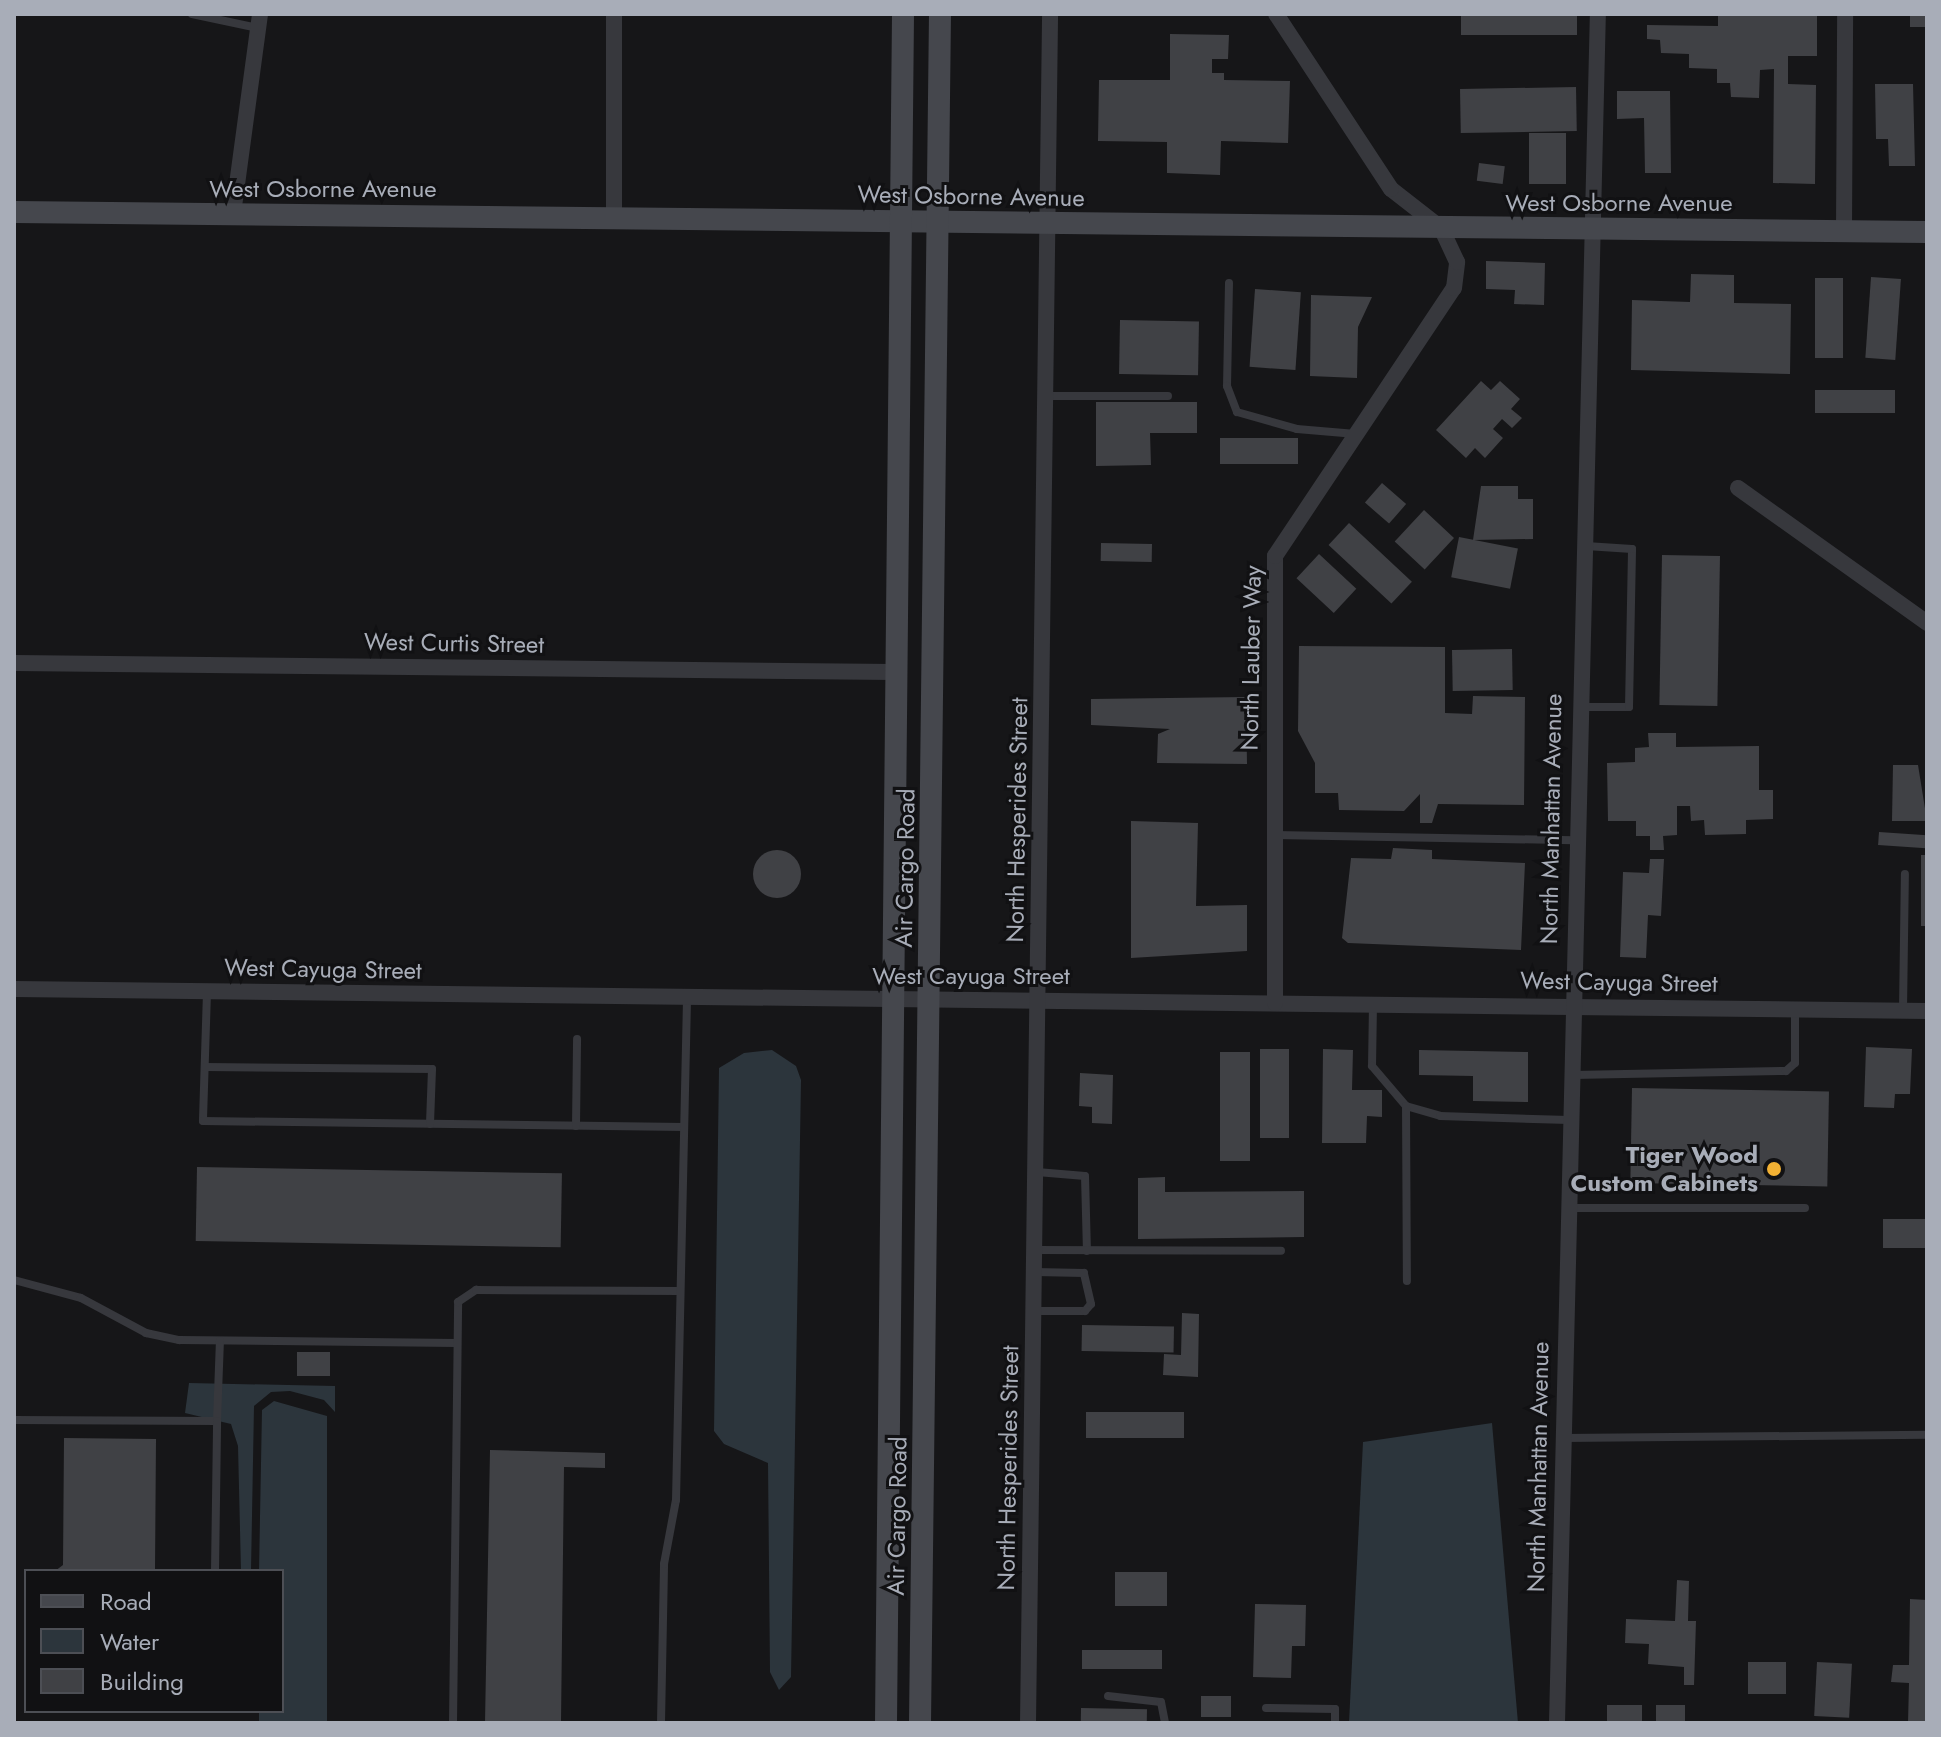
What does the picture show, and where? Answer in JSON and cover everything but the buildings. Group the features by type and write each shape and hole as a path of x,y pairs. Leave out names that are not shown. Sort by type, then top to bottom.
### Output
{"street":[{"path":"614,14 614,217"},
{"name":"Air Cargo Road","path":"886,1723 894,672 903,14"},
{"name":"Air Cargo Road","path":"920,1723 940,14"},
{"name":"North Hesperides Street","path":"1028,1723 1050,14"},
{"path":"1276,14 1391,189 1441,228"},
{"name":"North Manhattan Avenue","path":"1557,1723 1588,229 1597,200 1598,14"},
{"path":"1844,231 1845,14"},
{"path":"233,214 259,21"},
{"name":"West Osborne Avenue","path":"14,212 1927,232"},
{"name":"North Lauber Way","path":"1275,1003 1275,556 1454,288 1457,262 1441,228"},
{"path":"1738,488 1927,623"},
{"name":"West Curtis Street","path":"14,663 894,672"},
{"name":"West Cayuga Street","path":"14,989 1927,1011"}],"lane":[{"path":"192,14 259,21"},
{"path":"1229,283 1227,386 1237,412 1297,429 1357,434"},
{"path":"1046,396 1168,396"},
{"path":"1577,707 1629,707 1632,549 1581,546"},
{"path":"1274,835 1574,840"},
{"path":"1903,1010 1905,874"},
{"path":"207,992 203,1121 684,1127"},
{"path":"661,1723 680,1291 687,998"},
{"path":"1373,1003 1372,1066 1406,1106 1440,1116 1569,1120"},
{"path":"1570,1075 1786,1071 1795,1063 1795,1009"},
{"path":"576,1126 577,1039"},
{"path":"205,1067 432,1069 430,1124"},
{"path":"1406,1106 1407,1281"},
{"path":"1037,1172 1085,1176 1087,1251"},
{"path":"1567,1208 1805,1208"},
{"path":"1035,1250 1281,1251"},
{"path":"1035,1272 1084,1273 1091,1304 1085,1311 1035,1311"},
{"path":"14,1280 81,1298 146,1333 220,1341 456,1343"},
{"path":"453,1723 458,1302 476,1290 680,1291"},
{"path":"215,1569 220,1341"},
{"path":"14,1420 217,1421"},
{"path":"1563,1438 1927,1435"},
{"path":"1108,1696 1161,1702 1165,1723"},
{"path":"1266,1708 1335,1709 1335,1723"}],"water":[{"path":"772,1050 796,1066 801,1080 791,1677 779,1690 770,1672 768,1463 724,1444 714,1431 719,1068 744,1053"},
{"path":"189,1383 335,1386 335,1412 324,1400 290,1391 271,1392 254,1406 251,1569 241,1569 238,1446 231,1424 185,1413"},
{"path":"274,1401 327,1416 327,1723 259,1723 259,1713 284,1713 284,1569 259,1569 262,1410"},
{"path":"1492,1423 1518,1723 1349,1723 1363,1442"}],"place":[{"name":"Tiger Wood Custom Cabinets","path":"1774,1169"}]}
